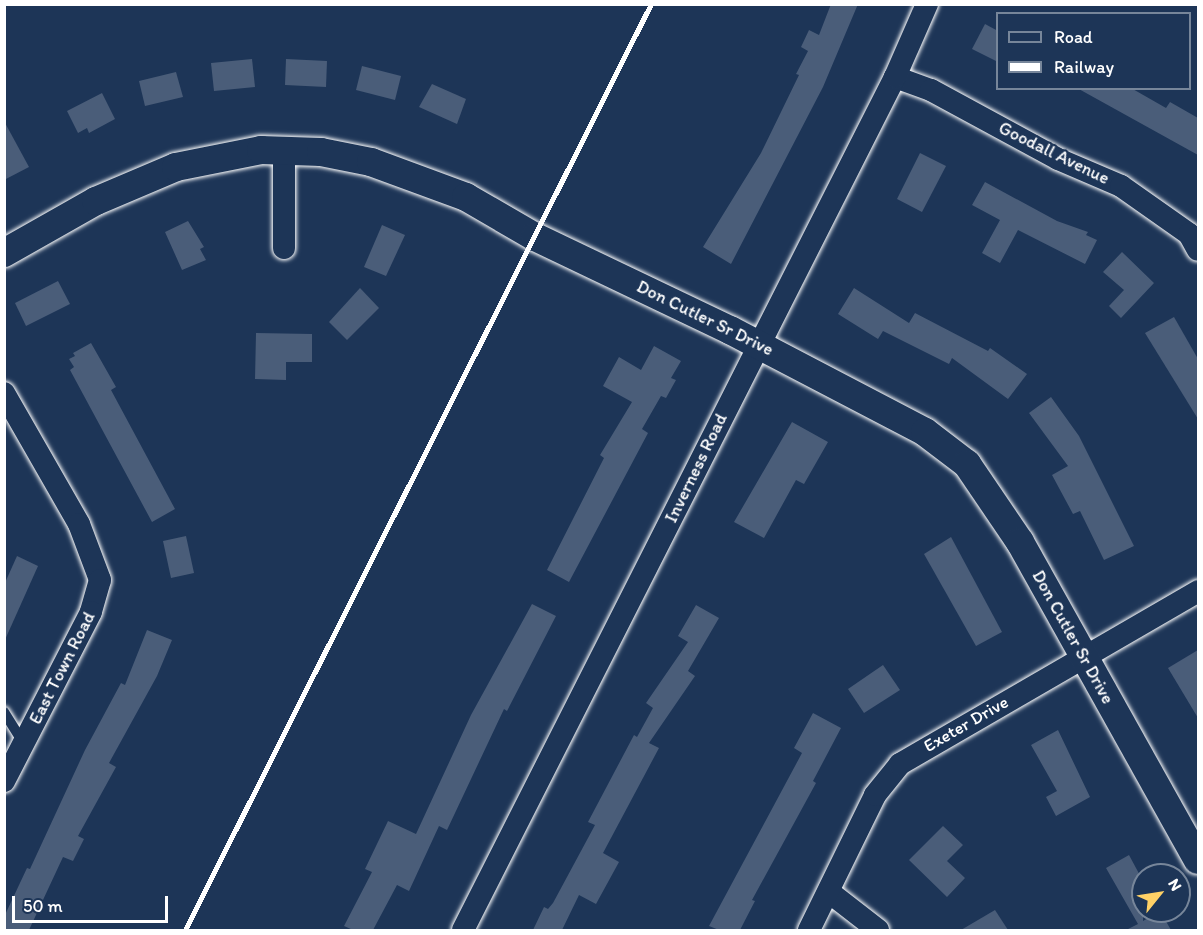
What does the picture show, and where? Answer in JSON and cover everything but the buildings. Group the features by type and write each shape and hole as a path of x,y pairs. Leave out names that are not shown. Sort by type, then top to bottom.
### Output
{"street":[{"name":"Inverness Road","path":"463,930 895,77 927,4"},
{"name":"Goodall Avenue","path":"895,77 931,90 1058,159 1121,186 1189,234 1198,250"},
{"name":"Don Cutler Sr Drive","path":"4,253 136,182 215,157 284,149 371,162 466,196 535,237 758,345 925,432 967,464 1020,542 1198,860"},
{"path":"284,149 285,248"},
{"name":"East Town Road","path":"4,393 79,524 100,580 91,612 4,781"},
{"name":"Exeter Drive","path":"809,930 875,795 900,764 1082,656 1198,591"},
{"path":"829,892 878,930"}],"lane":[{"path":"4,712 23,744"}],"railway":[{"path":"185,930 651,4"}]}
